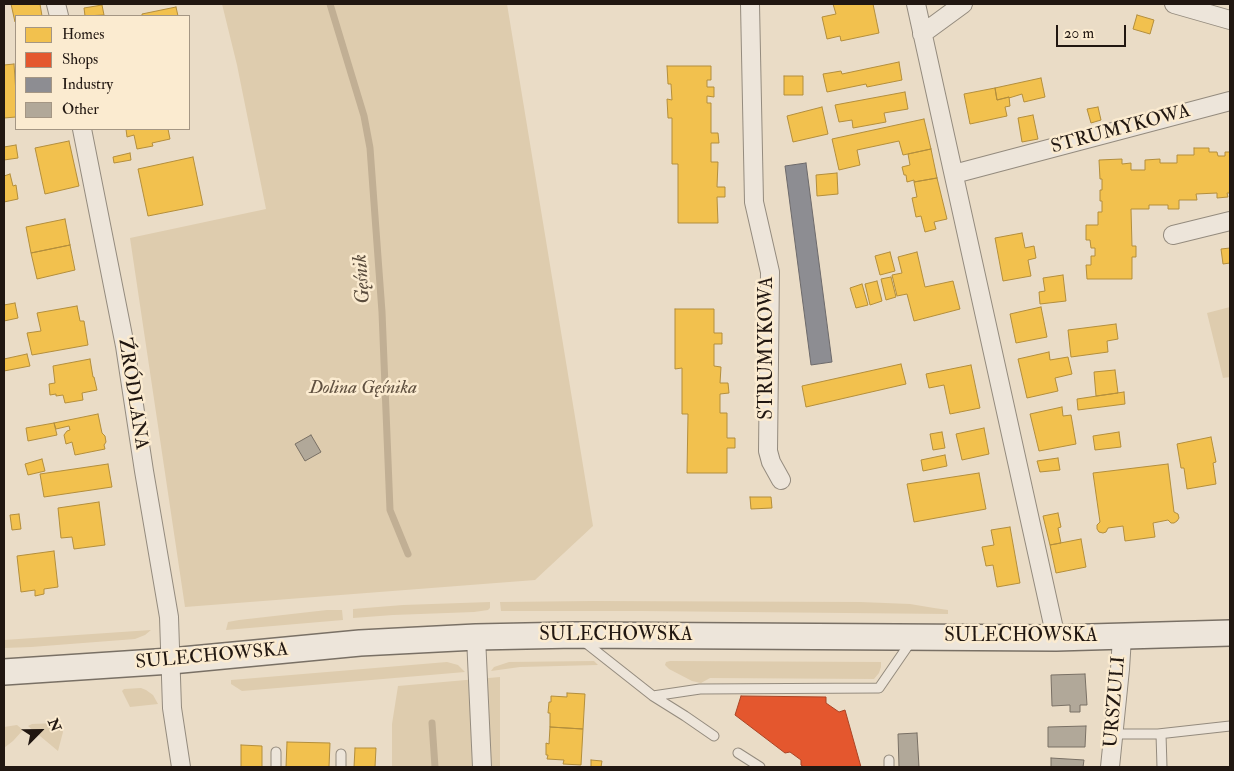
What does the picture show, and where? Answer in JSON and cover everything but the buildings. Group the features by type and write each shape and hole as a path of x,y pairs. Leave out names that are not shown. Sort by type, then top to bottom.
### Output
{"street":[{"name":"STRUMYKOWA","path":"750,4 754,202 770,272 768,451 771,462 781,480"},
{"path":"916,4 1056,638"},
{"path":"922,34 964,4"},
{"path":"1174,4 1230,20"},
{"name":"STRUMYKOWA","path":"954,174 1230,102"},
{"name":"ŹRÓDLANA","path":"82,130 126,346 144,471 169,617 172,708 181,767"},
{"path":"1173,235 1230,221"},
{"name":"SULECHOWSKA","path":"4,672 171,661 360,643 476,637 576,635 1056,638 1230,633"},
{"path":"476,637 482,767"},
{"name":"URSZULI","path":"1110,767 1122,637"}],"lane":[{"path":"576,635 653,696 714,736"},
{"path":"653,696 700,689 879,688 913,638"},
{"path":"1114,734 1161,734 1230,726"},
{"path":"1161,734 1162,767"},
{"path":"276,752 276,767"},
{"path":"738,753 760,767"},
{"path":"341,754 341,767"}],"green space":[{"name":"Dolina Gęśnika","path":"222,4 507,4 593,526 535,580 185,607 130,238 266,209 237,65"},
{"path":"1230,307 1230,377 1223,378 1207,313"},
{"path":"490,602 488,610 474,612 353,618 353,609"},
{"path":"500,602 860,602 910,604 948,610 948,614 501,611"},
{"path":"327,610 342,610 343,620 226,630 228,622"},
{"path":"151,630 135,639 4,648 4,640"},
{"path":"594,661 598,665 520,667 491,671 494,667 509,662"},
{"path":"447,662 458,665 465,672 242,691 231,684 231,680"},
{"path":"666,662 881,662 881,667 874,679 710,678 701,683 692,681 669,669 665,665"},
{"path":"500,677 500,767 392,767 392,724 398,686"},
{"path":"141,688 153,695 158,704 130,707 122,691 124,689"},
{"path":"58,723 63,732 58,751 28,726 32,724"},
{"path":"17,725 23,730 4,748 4,727"}],"waterway":[{"name":"Gęśnik","path":"330,4 364,116 370,148 382,312 390,510 408,554"},
{"name":"Gęśnik","path":"432,723 435,767"}]}
